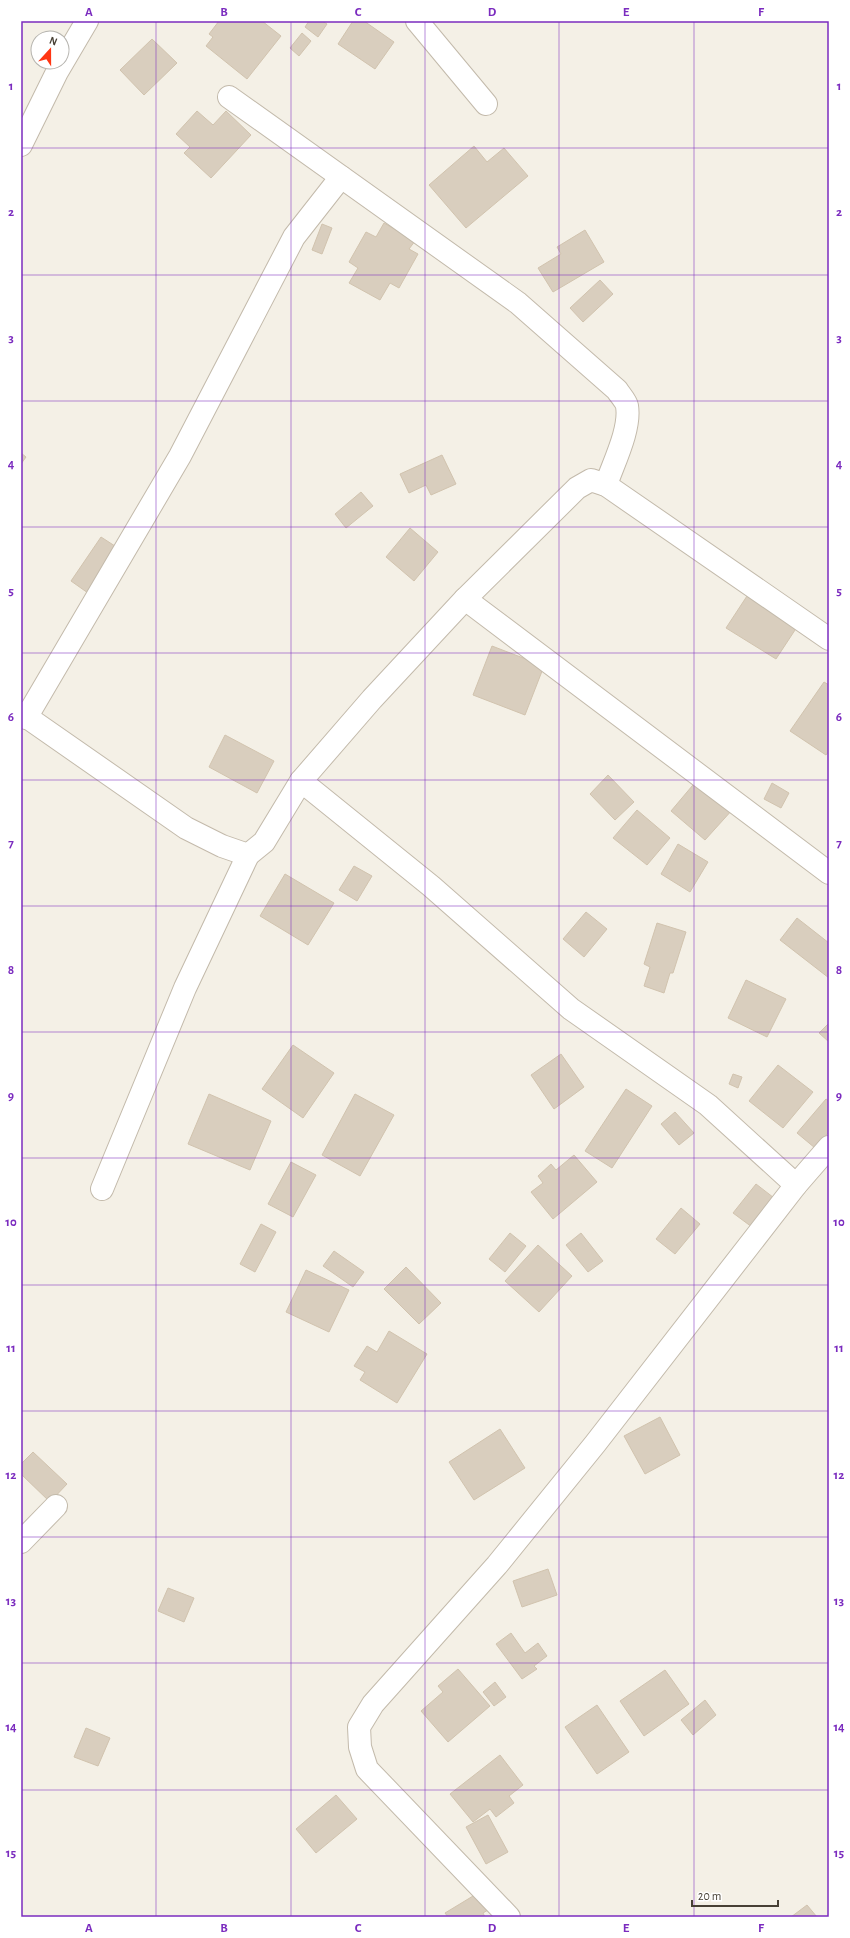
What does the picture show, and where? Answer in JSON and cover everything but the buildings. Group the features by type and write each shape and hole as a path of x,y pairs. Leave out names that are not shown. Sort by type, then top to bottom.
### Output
{"street":[{"path":"21,145 57,72 87,21"},
{"path":"417,21 486,104"},
{"path":"228,97 518,303 617,390 627,405 627,418 624,434 606,485"},
{"path":"248,855 222,846 186,828 24,715 180,456 294,237 342,177"},
{"path":"102,1189 185,988 248,855 264,842 301,781 372,699 465,599 577,488 591,480 606,485 829,639"},
{"path":"465,599 829,873"},
{"path":"301,781 431,886 571,1009 708,1105 796,1185"},
{"path":"509,1917 367,1769 360,1747 359,1727 373,1704 497,1565 586,1456 796,1185 829,1147"},
{"path":"21,1542 56,1506"}]}
